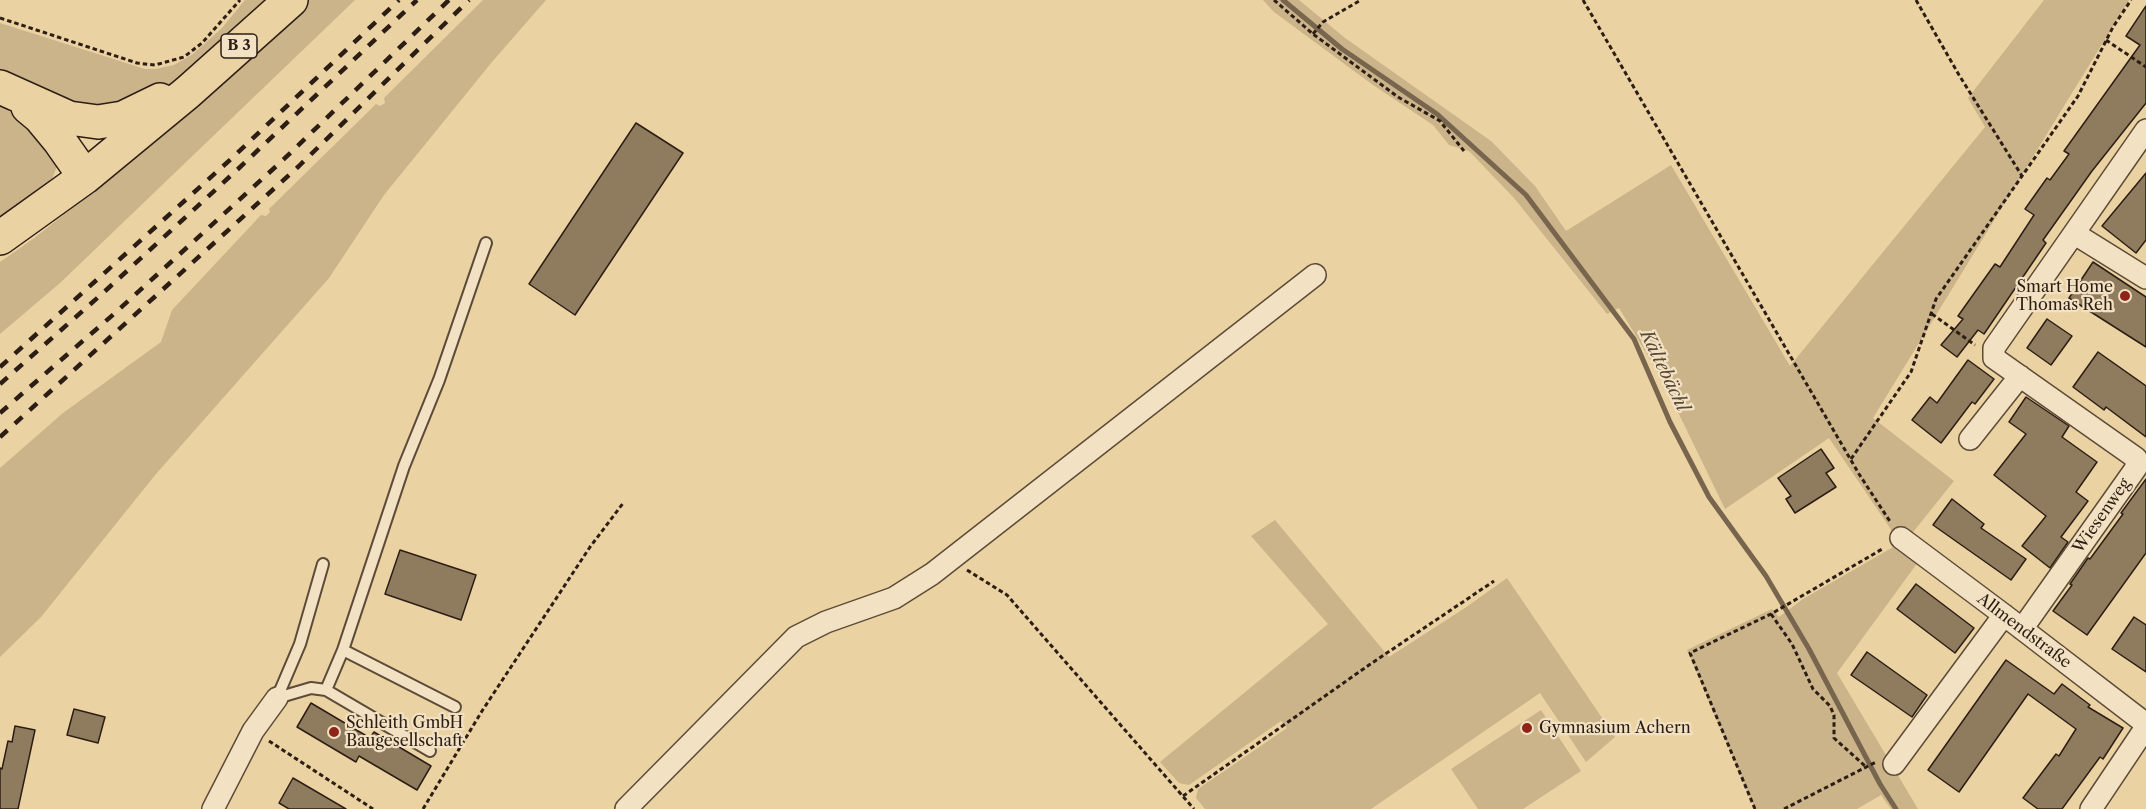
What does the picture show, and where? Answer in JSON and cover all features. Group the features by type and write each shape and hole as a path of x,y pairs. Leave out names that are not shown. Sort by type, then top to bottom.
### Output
{"main road":[{"name":"B 3","path":"0,238 92,171 188,92 291,0"},
{"path":"7,90 69,118 98,122 123,118 161,99 188,92"},
{"path":"7,90 40,117 59,140 92,171"},
{"path":"69,118 85,135 92,171"}],"street":[{"path":"1994,358 1994,348 2146,130"},
{"path":"2075,234 2146,278"},
{"path":"626,809 796,637 826,622 894,598 932,574 1315,275"},
{"name":"Wiesenweg","path":"1994,358 2136,458 2136,468 2022,629"},
{"path":"1970,439 2020,376"},
{"name":"Allmendstraße","path":"1901,538 2146,726"},
{"path":"1894,764 2004,615"},
{"path":"213,809 253,731 276,698"},
{"path":"2091,809 2146,726"}],"lane":[{"path":"326,690 343,650 404,466 439,380 486,243"},
{"path":"276,698 300,644 323,564"},
{"path":"343,650 454,707"},
{"path":"276,698 311,688 326,690 430,751"}],"path":[{"path":"0,18 137,63 155,65 184,57 202,44 240,0"},
{"path":"1275,0 1313,34 1398,97 1440,121 1464,151"},
{"path":"1313,34 1323,22 1361,0"},
{"path":"1583,0 1851,459 1901,538 1779,610 1690,653 1755,809"},
{"path":"1916,0 1959,75 2022,176"},
{"path":"1851,459 1911,372 1936,299 2078,96 2106,40 2131,0"},
{"path":"2106,40 2146,68"},
{"path":"1931,314 1994,358"},
{"path":"423,809 488,701 590,547 624,502"},
{"path":"965,569 1007,595 1194,809"},
{"path":"1183,796 1369,664 1494,581"},
{"path":"1771,614 1792,644 1813,689 1830,706 1834,715 1834,738 1865,766 1784,809"},
{"path":"253,731 373,809"}],"shaded area":[{"path":"245,0 277,0 190,73 161,91 107,115 0,77 0,23 145,69 156,69 174,65 193,54 222,28"},
{"path":"308,0 355,0 60,283 0,334 0,262 33,239 138,156 264,43"},
{"path":"483,0 546,0 492,62 384,195 329,278 156,474 41,617 0,657 0,468 63,413 161,342 172,310 261,215 266,216 270,212 269,209 376,104 380,106 385,103 384,98"},
{"path":"1263,0 1299,0 1345,38 1491,141 1535,186 1566,231 1671,165 1790,366 1985,127 1968,98 2044,0 2129,0 1873,418 1954,481 1906,541 1892,531 1829,438 1725,509 1662,379 1619,308 1607,314 1514,198 1469,151 1449,145 1433,125 1373,85 1274,12"},
{"path":"0,105 27,124 57,166 49,187 0,221"},
{"path":"1275,520 1389,657 1507,578 1615,737 1586,762 1540,693 1371,809 1205,809 1196,798 1198,789 1287,728 1281,721 1189,785 1179,783 1160,762 1328,624 1251,536"},
{"path":"1895,546 1921,558 1837,673 1918,809 1891,809 1881,795 1857,809 1755,809 1687,650 1772,609 1779,617 1803,599"},
{"path":"1541,710 1581,771 1523,809 1478,809 1451,769"}],"building":[{"path":"2146,6 2146,103 2092,171 2043,240 2046,243 1984,334 1978,330 1957,357 1941,345 1963,319 1958,316 1995,264 2000,267 2034,215 2025,209 2047,178 2050,180 2069,154 2064,151 2140,45 2126,36"},
{"path":"636,123 683,153 575,315 529,284"},
{"path":"2146,173 2146,240 2136,253 2102,226"},
{"path":"2093,262 2146,297 2146,347 2069,298"},
{"path":"2047,319 2072,336 2051,365 2027,348"},
{"path":"2098,352 2146,386 2146,437 2106,407 2104,410 2073,387"},
{"path":"1968,360 1994,379 1975,404 1972,402 1941,443 1912,420 1930,397 1937,403"},
{"path":"2026,397 2069,426 2062,437 2097,462 2076,492 2088,501 2061,537 2068,542 2050,568 2022,546 2046,516 1994,475 2026,434 2009,422"},
{"path":"1821,449 1834,468 1826,473 1836,487 1795,513 1786,499 1791,496 1778,478"},
{"path":"2146,479 2146,553 2087,635 2053,611 2088,558 2090,559"},
{"path":"1952,499 1984,524 1981,528 2026,559 2011,580 1933,525"},
{"path":"400,550 476,575 461,620 385,594"},
{"path":"1916,584 1974,628 1955,653 1897,609"},
{"path":"2134,617 2146,625 2146,672 2112,649"},
{"path":"1867,652 1927,695 1912,717 1851,675"},
{"path":"2006,660 2054,694 2062,684 2090,705 2088,707 2123,728 2103,759 2100,757 2062,809 2038,809 2023,798 2056,754 2059,756 2076,729 2028,694 1959,792 1928,770"},
{"path":"311,703 370,738 374,732 431,766 417,790 359,756 356,762 297,727"},
{"path":"74,709 105,717 98,743 67,735"},
{"path":"15,726 35,730 18,809 0,809 0,768 2,769 8,741 12,742"},
{"path":"293,778 346,809 289,809 279,803"}],"waterway":[{"name":"Kältebächl","path":"1283,0 1342,49 1437,114 1526,195 1634,339 1670,422 1709,497 1766,576 1809,649 1880,784 1896,809"}],"railway":[{"path":"0,367 231,159 399,0"},
{"path":"0,384 238,169 417,0"},
{"path":"0,413 115,313 283,160 449,0"},
{"path":"0,437 299,166 469,0"}],"place":[{"name":"Smart Home Thomas Reh","path":"2125,296"},
{"name":"Gymnasium Achern","path":"1527,728"},
{"name":"Schleith GmbH Baugesellschaft","path":"334,732"}]}
